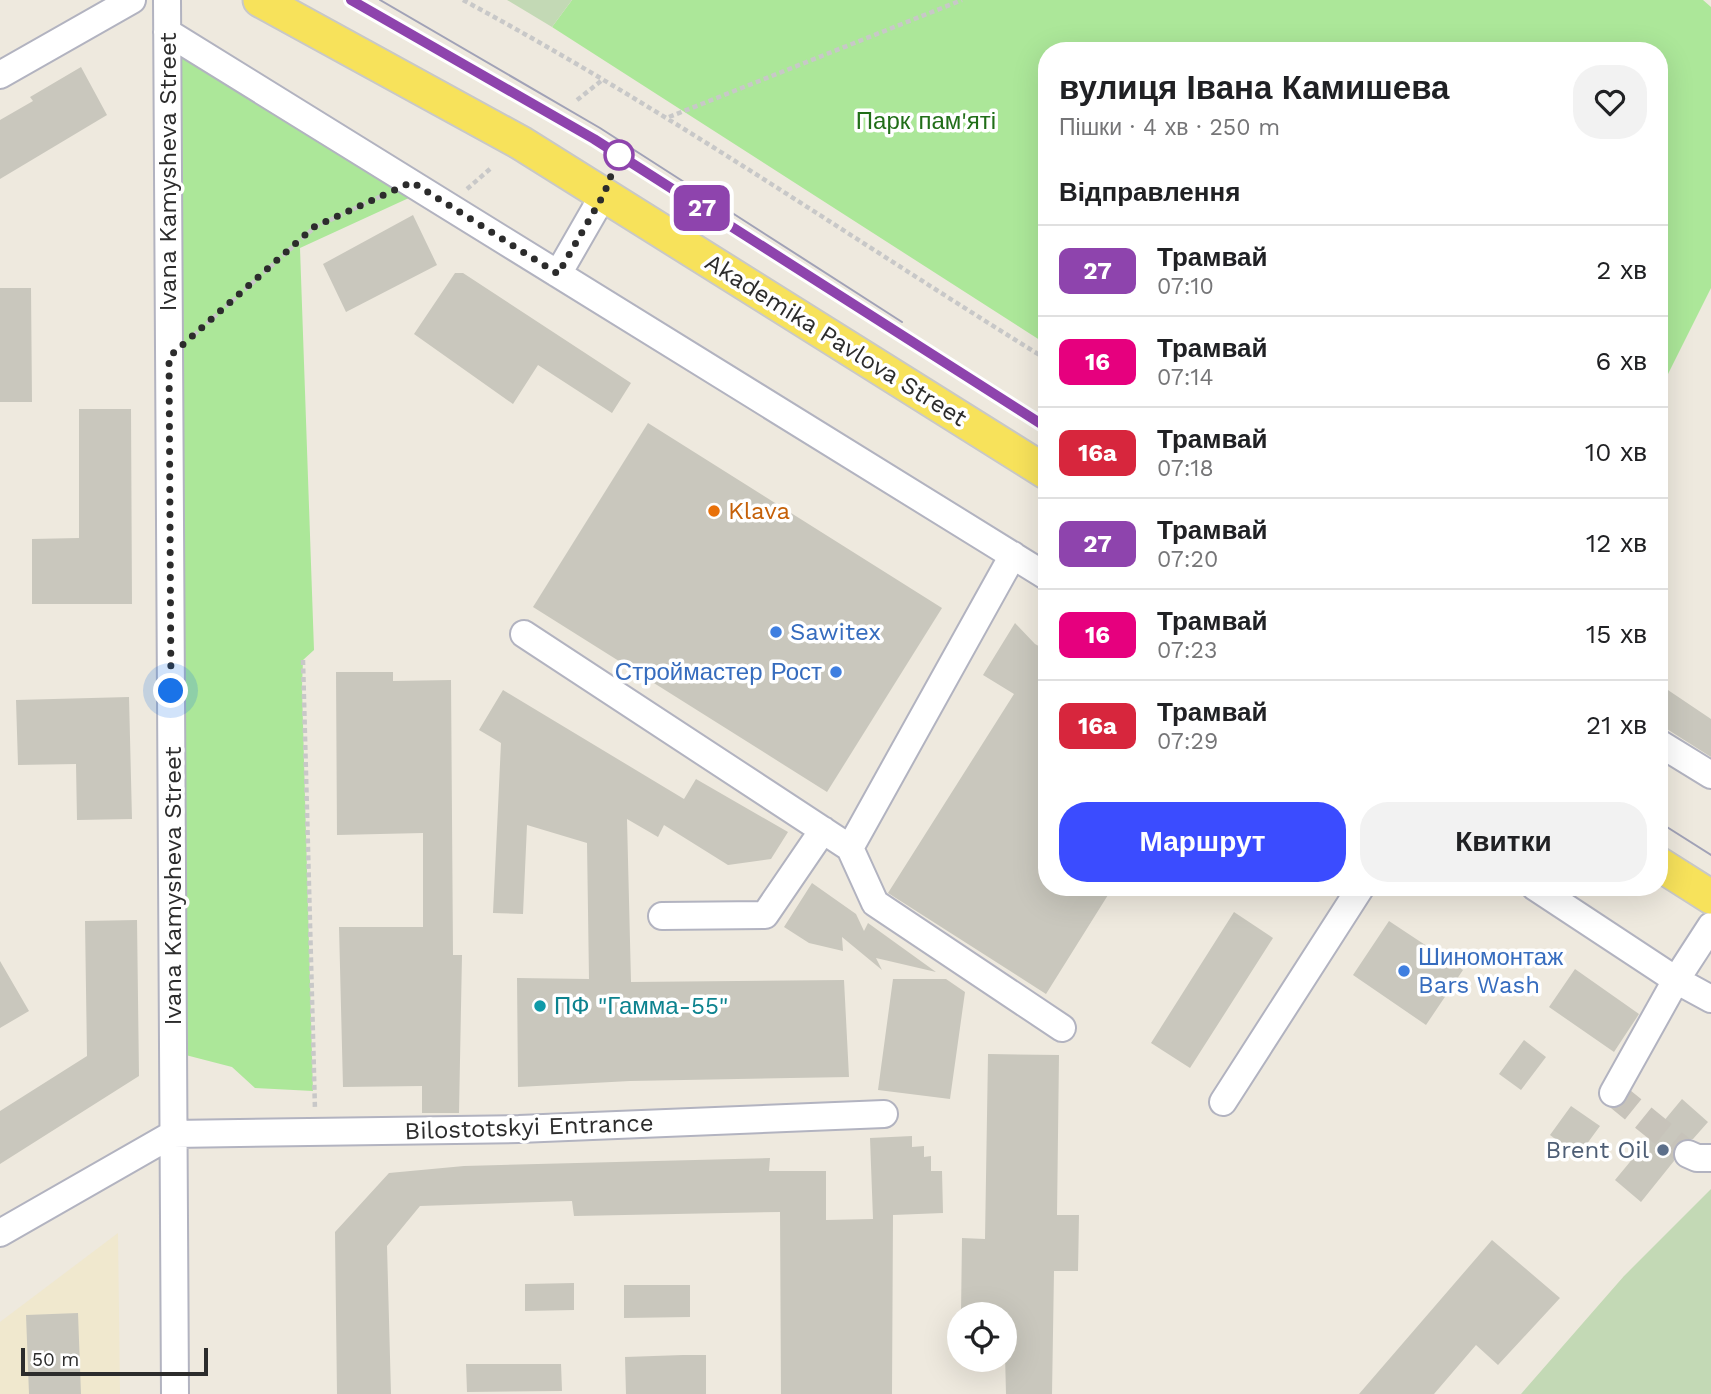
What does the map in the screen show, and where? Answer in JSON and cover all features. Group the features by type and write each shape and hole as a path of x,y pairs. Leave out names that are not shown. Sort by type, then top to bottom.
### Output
{"main road":[{"name":"Akademika Pavlova Street","path":"280,5 521,143 1038,467"},
{"path":"1668,870 1711,897"}],"street":[{"path":"0,75 132,0"},
{"name":"Ivana Kamysheva Street","path":"167,0 174,1394"},
{"path":"167,32 1038,571"},
{"path":"558,274 604,194"},
{"path":"850,848 1013,555"},
{"path":"524,634 850,848 875,903 1062,1028"},
{"path":"1668,749 1711,775"},
{"path":"663,916 765,915 823,830"},
{"path":"1223,1102 1355,896"},
{"path":"1568,896 1676,980 1711,999"},
{"path":"1613,1093 1676,980 1711,926"},
{"name":"Bilostotskyi Entrance","path":"173,1134 519,1129 884,1114"},
{"path":"0,1233 173,1134"}],"path":[{"path":"463,0 668,117 904,271 1038,354"},
{"path":"668,117 962,0"},
{"path":"578,100 601,81"},
{"path":"169,357 314,227 412,182"},
{"path":"303,660 317,1132"}],"shaded area":[{"path":"118,1233 120,1394 0,1394 0,1322"}],"green space":[{"path":"507,0 572,0 552,27"},
{"name":"Парк пам'яті","path":"572,0 1703,0 1711,7 1711,288 1668,374 1668,42 1038,42 1038,339 552,27"},
{"path":"167,32 411,197 300,248 314,650 303,660 302,687 313,1091 255,1088 232,1067 174,1052"},
{"path":"1711,1189 1711,1394 1521,1394 1624,1276"}],"building":[{"path":"81,67 107,115 0,179 0,120 33,101 30,97"},
{"path":"413,215 437,265 346,312 323,264"},
{"path":"455,273 463,273 631,383 612,413 538,365 513,404 414,334"},
{"path":"0,288 31,288 32,402 0,402"},
{"path":"79,409 131,409 132,604 32,604 32,539 79,538"},
{"path":"648,423 942,608 827,792 533,607"},
{"path":"1015,623 1038,646 1038,896 1107,896 1046,994 888,893 1014,694 983,675"},
{"path":"336,672 393,672 393,681 451,680 453,955 462,955 459,1113 422,1113 422,1086 343,1087 339,927 423,927 423,833 337,835"},
{"path":"503,690 684,799 696,779 788,832 771,859 728,865 664,825 658,837 627,819 631,982 844,980 849,1077 630,1081 518,1087 517,978 589,979 587,843 527,825 523,914 493,913 501,743 479,730"},
{"path":"1668,690 1711,719 1711,757 1668,730"},
{"path":"129,697 132,819 77,820 76,764 18,765 16,700"},
{"path":"812,883 856,914 864,931 868,923 936,972 876,958 882,970 842,937 843,951 809,943 784,927"},
{"path":"1234,912 1273,938 1190,1068 1151,1043"},
{"path":"137,920 139,1076 0,1164 0,1111 87,1056 85,921"},
{"path":"1389,921 1463,970 1426,1025 1353,975"},
{"path":"0,961 29,1011 0,1028"},
{"path":"1575,969 1639,1014 1614,1052 1549,1007"},
{"path":"893,979 946,979 965,992 950,1099 878,1090"},
{"path":"1524,1040 1546,1057 1521,1090 1499,1074"},
{"path":"988,1054 1059,1055 1057,1215 1079,1215 1078,1271 1054,1271 1052,1394 1006,1394 1005,1372 1017,1372 1017,1302 961,1302 962,1238 985,1239"},
{"path":"1682,1099 1708,1122 1693,1139 1678,1142 1673,1148 1674,1161 1641,1202 1615,1180"},
{"path":"1571,1106 1600,1126 1578,1156 1550,1135"},
{"path":"912,1136 912,1147 924,1146 924,1157 931,1156 931,1171 942,1171 943,1213 893,1215 892,1394 781,1394 780,1212 574,1216 572,1201 420,1206 387,1246 391,1394 337,1394 335,1232 389,1173 464,1166 770,1158 769,1171 826,1171 826,1220 873,1219 870,1138"},
{"path":"1492,1240 1560,1298 1498,1365 1476,1345 1434,1394 1359,1394"},
{"path":"574,1283 574,1310 525,1311 525,1284"},
{"path":"624,1285 690,1285 690,1317 624,1318"},
{"path":"78,1313 81,1394 29,1394 26,1315"},
{"path":"706,1355 706,1394 626,1394 625,1357"},
{"path":"466,1364 561,1364 562,1391 467,1392"}],"tunnel":[{"path":"1613,1093 1688,1154"}],"tram line":[{"path":"351,0 594,139 1038,422"},
{"name":"27","path":"351,0 594,139 1038,422"},
{"path":"380,0 600,128 902,322"},
{"path":"1668,828 1711,855"}],"place":[{"name":"Klava","path":"714,511"},
{"name":"Sawitex","path":"776,632"},
{"name":"Строймастер Рост","path":"836,672"},
{"name":"Шиномонтаж Bars Wash","path":"1404,971"},
{"name":"ПФ \"Гамма-55\"","path":"540,1006"},
{"name":"Brent Oil","path":"1663,1150"}],"route":[{"path":"171,691 169,357 314,227 412,182 558,274 604,194 619,155"}]}
